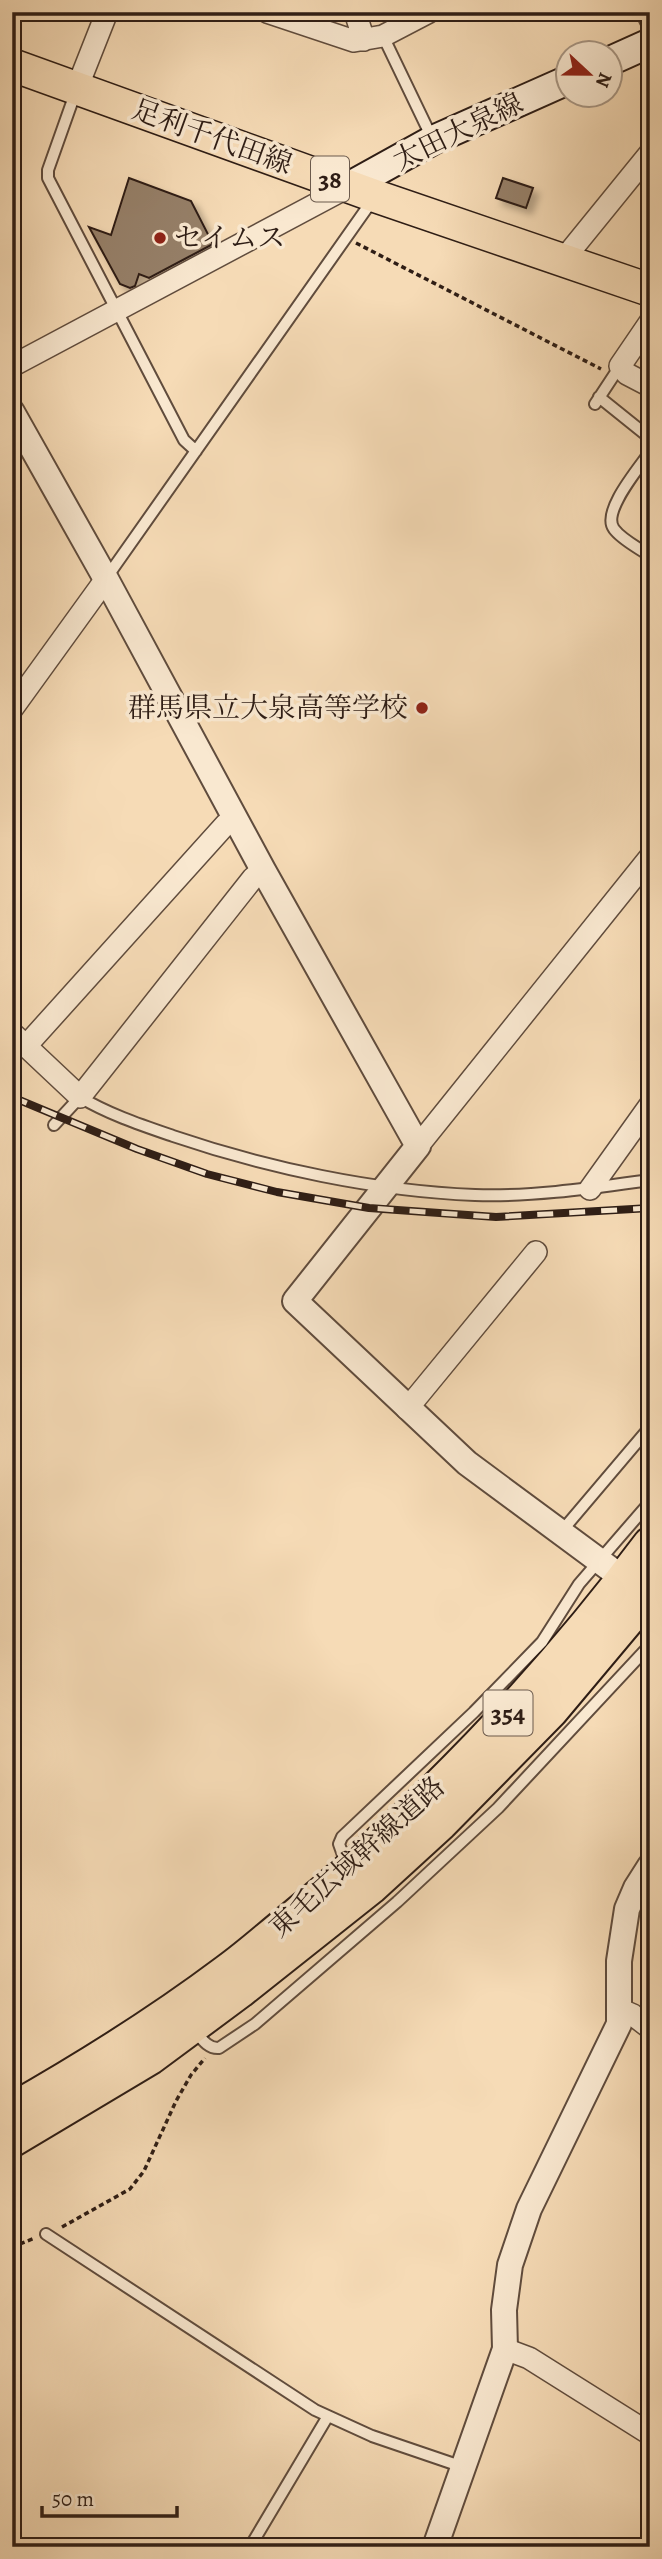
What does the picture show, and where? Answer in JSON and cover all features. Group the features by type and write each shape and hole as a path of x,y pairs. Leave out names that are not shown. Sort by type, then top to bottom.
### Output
{"highway":[{"name":"東毛広域幹線道路","path":"12,2110 134,2036 227,1972 353,1869 423,1802 545,1674 602,1608 650,1544"},
{"name":"東毛広域幹線道路","path":"12,2140 151,2057 203,2037 441,1823 551,1712 650,1593"}],"main road":[{"path":"624,55 650,43"},
{"name":"足利千代田線","path":"12,65 650,290"},
{"name":"太田大泉線","path":"363,191 433,140 554,86"}],"street":[{"path":"77,88 107,12"},
{"path":"267,12 343,39 374,38 429,12"},
{"path":"355,12 374,38"},
{"path":"647,12 650,19"},
{"path":"563,260 650,153"},
{"path":"12,366 117,311 363,191"},
{"path":"650,322 616,371 650,386"},
{"path":"12,412 418,1146"},
{"path":"14,702 106,579"},
{"path":"226,824 19,1040 80,1097 253,878 263,870"},
{"path":"604,1565 467,1463 295,1301 418,1146 647,868"},
{"path":"590,1189 650,1105"},
{"path":"407,1409 536,1252"},
{"path":"435,2547 505,2349 504,2310 510,2265 529,2209 618,2024 619,1961 627,1909 650,1866"},
{"path":"618,2009 633,2015 650,2028"},
{"path":"505,2349 528,2358 650,2434"}],"lane":[{"path":"374,38 433,140"},
{"path":"77,88 48,170 48,178 184,440 196,451"},
{"path":"106,579 196,451 363,191"},
{"path":"616,371 597,401 650,438"},
{"path":"650,452 612,509 610,521 614,530 650,556"},
{"path":"54,1125 80,1097 144,1126 231,1155 387,1186 475,1195 590,1189 650,1180"},
{"path":"561,1532 650,1427"},
{"path":"353,1869 344,1858 339,1844 342,1838 474,1712 542,1642 579,1584 604,1565 650,1502"},
{"path":"203,2037 226,2046 397,1902 498,1808 650,1645"},
{"path":"46,2234 316,2410 373,2436 464,2467"},
{"path":"250,2547 328,2416"}],"path":[{"path":"355,243 616,371"},
{"path":"12,2247 46,2234 130,2189 144,2171 186,2084 203,2037"}],"building":[{"path":"129,178 191,201 213,244 149,278 139,274 135,286 130,288 120,284 89,227 111,235"},
{"path":"503,178 533,188 526,208 496,198"}],"railway":[{"path":"12,1097 137,1149 207,1174 277,1192 369,1208 496,1217 650,1208"}],"place":[{"name":"セイムス","path":"160,238"},
{"name":"群馬県立大泉高等学校","path":"422,708"}]}
